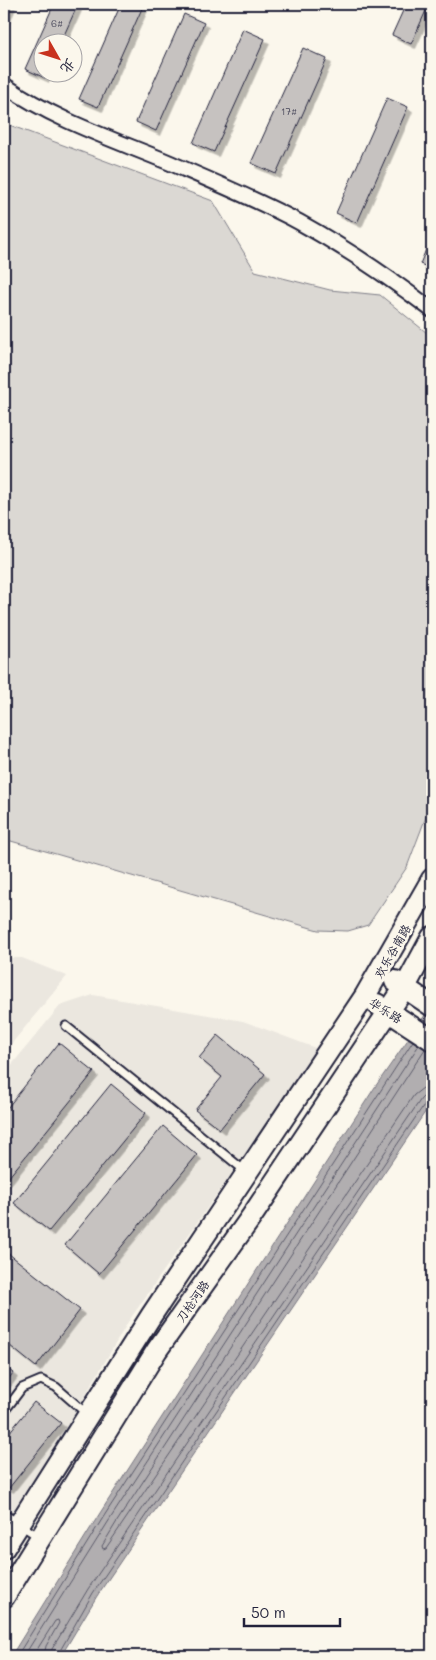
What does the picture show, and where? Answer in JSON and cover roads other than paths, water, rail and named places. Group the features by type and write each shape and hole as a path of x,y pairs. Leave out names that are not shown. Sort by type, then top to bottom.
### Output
{"street":[{"path":"4,85 31,103 63,120 168,162 298,221 388,277 432,310"},
{"name":"欢乐谷南路","path":"365,996 381,972 432,879"},
{"path":"388,1012 405,987 432,937"},
{"path":"381,972 430,1004"},
{"name":"华乐路","path":"365,996 388,1012 414,1026 432,1040"},
{"name":"刀枪河路","path":"4,1548 11,1519 88,1414 365,996"},
{"name":"刀枪河路","path":"4,1597 157,1350 388,1012"},
{"path":"302,1090 313,1087 320,1088 325,1095 326,1105"}],"lane":[{"path":"66,1026 247,1173"},
{"path":"4,1412 22,1388 41,1380 56,1387 88,1414"},
{"path":"11,1519 40,1538"}],"water":[{"path":"432,1005 432,1102 97,1596 61,1656 11,1656 100,1513 375,1087"}]}
